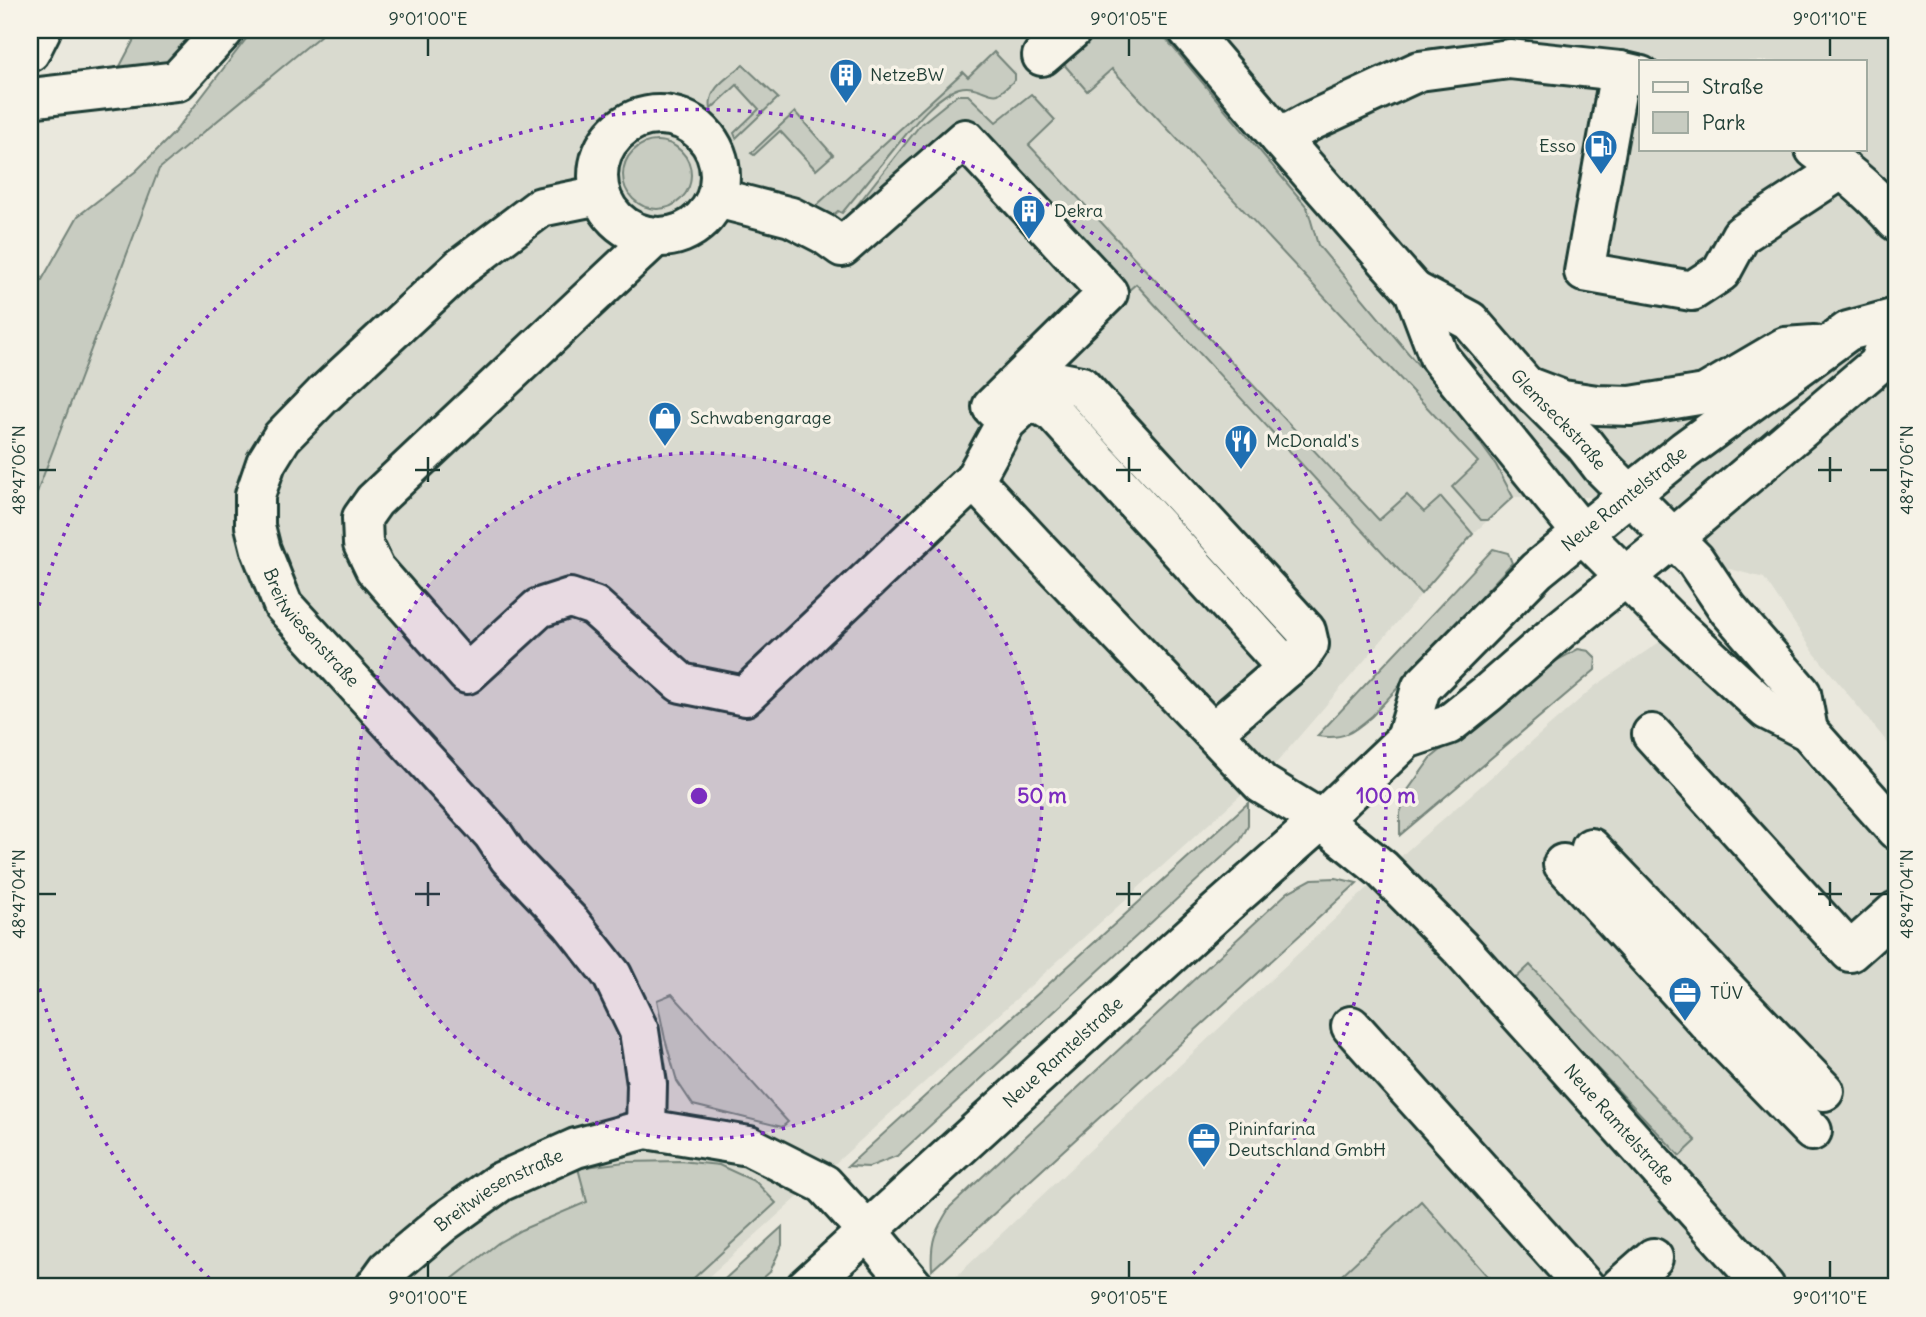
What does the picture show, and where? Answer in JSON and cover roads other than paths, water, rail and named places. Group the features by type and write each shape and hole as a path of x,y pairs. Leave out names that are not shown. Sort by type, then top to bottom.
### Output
{"main road":[{"path":"30,52 41,30"},
{"path":"30,98 177,82 224,30"},
{"path":"1042,55 1072,30"},
{"name":"Glemseckstraße","path":"1188,30 1414,291 1439,357 1582,533 1670,621 1767,710 1808,731 1896,830"},
{"path":"1280,138 1419,71 1508,59 1630,73 1584,272 1692,291 1721,272 1741,235 1828,159 1873,196 1896,221"},
{"path":"651,115 678,118 701,131 712,146 719,162 721,180 717,198 700,223 672,237 637,233 621,225 608,211 600,195 597,178 600,160 607,143 619,130 634,120 651,115"},
{"path":"717,198 791,217 842,247 965,139 1108,293 992,407 1054,413 1287,668 1213,732"},
{"name":"Breitwiesenstraße","path":"600,195 541,207 460,268 323,395 282,437 266,463 255,495 255,526 261,550 283,605 494,834 509,858 571,923 612,975 639,1031 647,1084 646,1129"},
{"path":"655,237 374,501 362,519 363,544 375,569 467,674 539,608 570,598 594,606 681,683 745,696 974,480 1018,411"},
{"name":"Glemseckstraße","path":"1414,291 1470,321 1526,386 1584,444 1601,467 1695,561 1728,609 1801,693 1808,731"},
{"name":"Neue Ramtelstraße","path":"1406,739 1421,688 1537,570 1685,450 1848,331 1896,318"},
{"name":"Neue Ramtelstraße","path":"806,1287 1321,820 1406,739 1448,725 1878,364 1896,318"},
{"path":"1526,386 1563,400 1631,406 1705,394 1785,346 1830,344"},
{"path":"974,480 1262,783 1321,820"},
{"path":"1652,734 1850,952 1896,911"},
{"name":"Neue Ramtelstraße","path":"1321,820 1382,869 1461,948 1765,1287"},
{"path":"1812,1131 1720,1036 1577,856 1824,1091"},
{"path":"1351,1026 1586,1287"},
{"name":"Breitwiesenstraße","path":"375,1287 388,1269 407,1253 444,1222 500,1182 576,1148 646,1129 749,1146 824,1184 914,1287"},
{"path":"1620,1287 1653,1258"}],"place":[{"name":"NetzeBW","path":"846,105"},
{"name":"Esso","path":"1601,176"},
{"name":"Dekra","path":"1029,241"},
{"name":"Schwabengarage","path":"665,448"},
{"name":"McDonald's","path":"1241,471"},
{"name":"TÜV","path":"1685,1023"},
{"name":"Pininfarina Deutschland GmbH","path":"1204,1169"}]}
